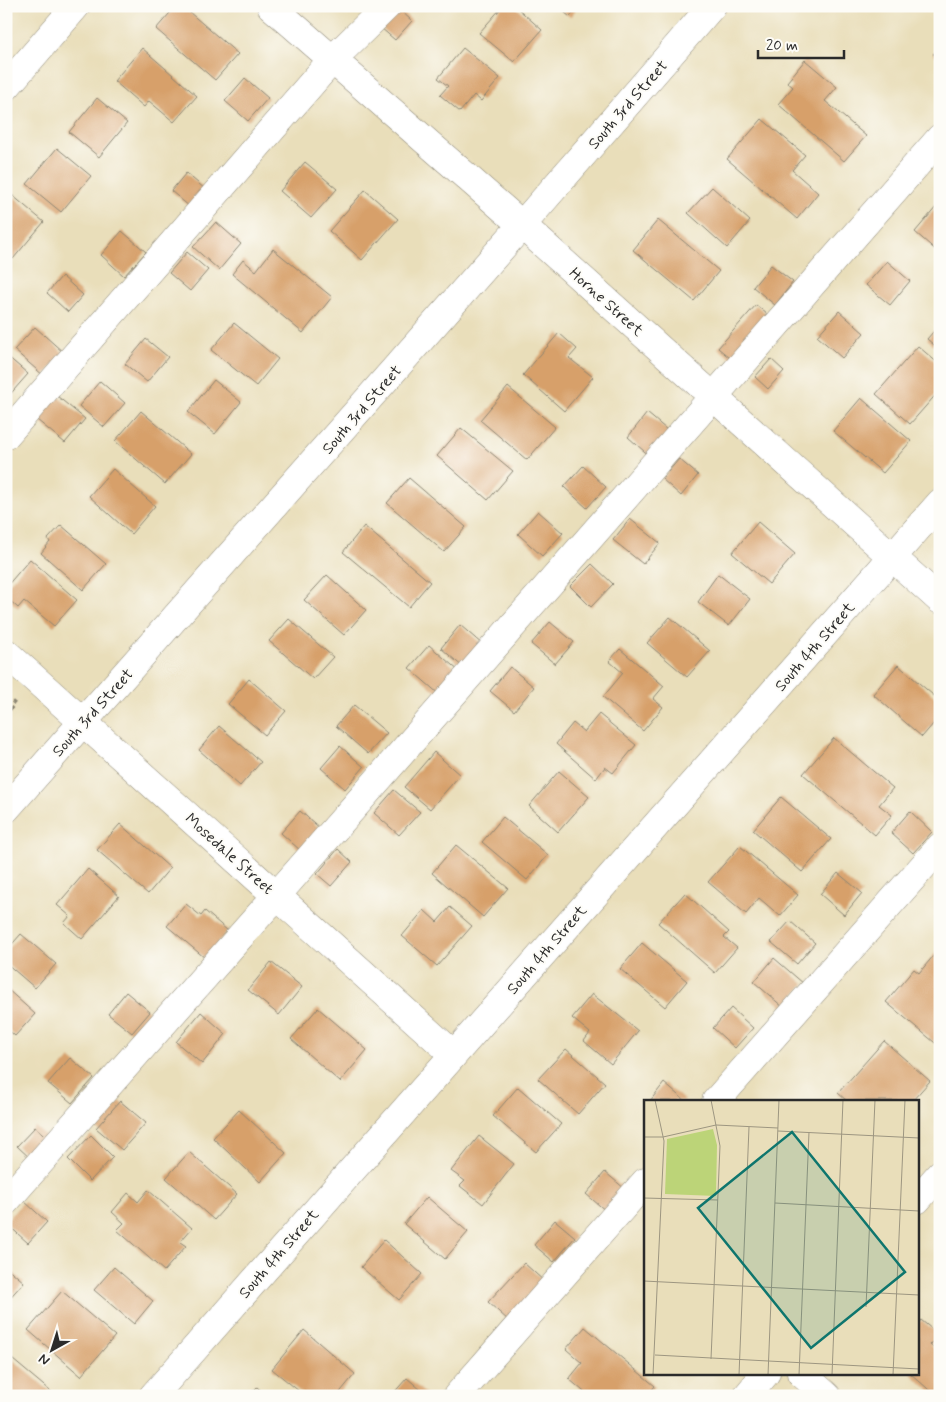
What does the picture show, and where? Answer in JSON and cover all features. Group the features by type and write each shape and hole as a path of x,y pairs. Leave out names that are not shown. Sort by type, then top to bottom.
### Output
{"street":[{"path":"6,87 76,6"},
{"name":"Horne Street","path":"271,6 522,225 940,600"},
{"path":"6,435 332,60 387,6"},
{"name":"South 3rd Street","path":"6,808 522,225 712,6"},
{"path":"6,1201 277,895 940,138"},
{"name":"South 4th Street","path":"153,1396 940,503"},
{"name":"Mosedale Street","path":"6,653 453,1054"},
{"path":"717,1100 940,847"},
{"path":"918,1199 940,1174"},
{"path":"457,1396 644,1183"},
{"path":"747,1396 765,1374"},
{"path":"802,1374 827,1396"}],"path":[{"path":"6,696 15,704 6,714"}],"building":[{"path":"176,6 182,6 238,54 215,80 156,29"},
{"path":"503,6 515,6 542,30 514,62 479,33"},
{"path":"557,6 579,6 570,17"},
{"path":"399,9 412,21 395,40 381,28"},
{"path":"940,47 940,60 933,54"},
{"path":"142,48 197,96 174,122 149,101 144,107 114,81"},
{"path":"463,48 500,78 481,101 474,95 460,112 440,95 448,86 438,78"},
{"path":"805,60 837,87 825,101 866,136 844,161 778,104 793,87 787,82"},
{"path":"245,78 268,98 248,121 225,101"},
{"path":"97,98 127,123 99,157 69,132"},
{"path":"762,119 805,155 792,170 818,193 797,219 727,159"},
{"path":"57,148 91,176 61,212 27,184"},
{"path":"305,162 337,189 311,218 280,191"},
{"path":"186,173 205,189 190,207 171,191"},
{"path":"712,187 750,221 727,248 688,213"},
{"path":"365,190 398,219 362,260 329,231"},
{"path":"12,195 44,222 13,259 6,253 6,202"},
{"path":"937,206 940,208 940,250 938,252 915,232"},
{"path":"658,220 719,271 694,301 633,250"},
{"path":"216,222 241,244 219,270 193,247"},
{"path":"122,231 146,252 124,276 101,255"},
{"path":"273,249 332,297 303,333 232,274 243,260 256,271"},
{"path":"187,252 208,270 190,291 169,273"},
{"path":"887,261 910,281 890,305 866,285"},
{"path":"771,265 793,282 775,305 753,287"},
{"path":"62,276 83,295 68,312 47,293"},
{"path":"756,305 773,319 736,363 718,348"},
{"path":"839,311 864,333 842,358 817,336"},
{"path":"234,323 278,359 256,386 211,350"},
{"path":"940,324 940,350 927,339"},
{"path":"35,327 64,353 44,376 14,350"},
{"path":"559,333 577,349 569,358 593,377 564,411 523,375"},
{"path":"146,339 168,357 147,382 125,364"},
{"path":"918,346 940,365 940,390 910,424 876,394"},
{"path":"6,355 28,374 6,399"},
{"path":"771,359 784,371 768,389 755,377"},
{"path":"214,380 241,402 215,434 188,412"},
{"path":"100,381 125,403 104,427 79,406"},
{"path":"508,387 555,427 527,460 480,420"},
{"path":"57,396 85,419 65,443 37,420"},
{"path":"861,398 911,441 883,473 833,431"},
{"path":"141,411 191,454 165,484 115,441"},
{"path":"647,413 673,435 653,459 628,437"},
{"path":"461,428 513,471 488,500 437,456"},
{"path":"679,459 698,475 681,496 662,479"},
{"path":"583,466 606,487 587,508 564,487"},
{"path":"113,469 155,506 131,534 89,496"},
{"path":"409,478 466,527 444,552 387,503"},
{"path":"538,511 563,533 542,556 518,534"},
{"path":"630,519 660,543 643,564 613,540"},
{"path":"758,522 795,554 769,584 732,553"},
{"path":"61,525 106,564 83,590 41,553 50,542 48,539"},
{"path":"364,526 430,582 409,607 343,552"},
{"path":"30,559 77,600 54,626 24,601 18,608 6,597 6,587"},
{"path":"592,564 613,584 591,607 570,586"},
{"path":"718,574 750,599 729,626 698,602"},
{"path":"327,575 366,610 344,635 304,600"},
{"path":"670,617 710,651 687,677 647,643"},
{"path":"289,619 333,657 313,679 269,641"},
{"path":"550,622 574,642 555,664 531,644"},
{"path":"460,625 483,645 464,668 441,648"},
{"path":"429,645 460,672 440,695 409,668"},
{"path":"620,649 664,686 653,699 663,707 643,731 603,697 623,673 609,661"},
{"path":"898,665 940,701 940,716 922,737 873,694"},
{"path":"510,667 534,687 514,711 490,691"},
{"path":"249,679 286,711 265,735 228,704"},
{"path":"354,705 387,733 368,754 336,726"},
{"path":"599,714 636,745 613,773 605,767 596,779 556,744 573,723 584,732"},
{"path":"219,726 261,762 240,786 199,750"},
{"path":"834,738 893,788 879,805 892,815 875,835 803,774"},
{"path":"340,746 364,767 345,789 321,768"},
{"path":"434,752 460,775 430,809 404,787"},
{"path":"559,771 589,797 558,832 529,806"},
{"path":"394,790 420,812 399,835 374,813"},
{"path":"781,797 831,839 802,872 753,830"},
{"path":"300,811 321,829 301,851 281,833"},
{"path":"910,811 932,832 913,853 891,833"},
{"path":"503,817 548,855 527,880 482,842"},
{"path":"120,824 170,868 148,894 97,850"},
{"path":"456,845 508,888 483,917 432,873"},
{"path":"740,846 798,895 780,916 759,898 746,914 708,882"},
{"path":"338,849 352,862 331,886 317,874"},
{"path":"88,869 119,896 82,939 64,923 70,916 57,905"},
{"path":"838,873 862,893 844,915 820,894"},
{"path":"685,893 729,932 724,937 737,948 715,973 658,923"},
{"path":"186,904 201,916 205,911 228,931 205,958 167,926"},
{"path":"450,907 472,926 437,966 402,936 424,910 437,922"},
{"path":"790,921 815,943 797,964 771,942"},
{"path":"21,934 56,964 35,988 6,963 6,951"},
{"path":"642,943 687,981 665,1007 620,969"},
{"path":"940,948 940,1047 886,1002 914,969 919,973"},
{"path":"774,958 804,984 784,1008 754,982"},
{"path":"271,962 302,987 279,1015 248,990"},
{"path":"6,988 35,1014 15,1036 6,1028"},
{"path":"126,992 150,1012 132,1033 108,1014"},
{"path":"592,994 638,1031 611,1064 584,1041 590,1033 572,1018"},
{"path":"318,1008 367,1050 340,1082 291,1039"},
{"path":"731,1008 753,1028 735,1048 713,1028"},
{"path":"201,1012 226,1034 202,1064 176,1042"},
{"path":"884,1041 930,1081 913,1100 846,1100 838,1093"},
{"path":"566,1049 605,1083 578,1114 538,1079"},
{"path":"70,1058 94,1078 72,1103 48,1083"},
{"path":"664,1083 684,1100 651,1100"},
{"path":"518,1087 561,1124 536,1152 493,1116"},
{"path":"120,1101 146,1123 122,1150 96,1128"},
{"path":"239,1110 286,1153 260,1182 213,1138"},
{"path":"35,1127 50,1140 32,1160 17,1146"},
{"path":"91,1135 113,1157 90,1181 68,1159"},
{"path":"479,1136 514,1164 483,1204 460,1186 465,1181 451,1171"},
{"path":"189,1152 237,1194 214,1220 166,1178"},
{"path":"605,1172 625,1189 606,1211 586,1194"},
{"path":"148,1190 192,1228 180,1242 186,1246 164,1271 117,1230 124,1223 112,1212 128,1193 138,1202"},
{"path":"427,1197 468,1232 445,1259 404,1224"},
{"path":"24,1201 47,1222 28,1243 6,1223"},
{"path":"555,1220 575,1237 554,1262 534,1245"},
{"path":"384,1240 422,1274 399,1300 361,1267"},
{"path":"524,1263 545,1282 509,1321 488,1302"},
{"path":"6,1267 24,1282 6,1302"},
{"path":"114,1267 153,1301 134,1324 94,1290"},
{"path":"62,1291 115,1336 81,1376 28,1330"},
{"path":"921,1320 939,1335 930,1345 940,1353 940,1396 936,1396 911,1374 918,1374 918,1324"},
{"path":"585,1327 655,1386 647,1396 589,1396 569,1379 582,1363 566,1349"},
{"path":"304,1330 355,1374 337,1396 305,1396 272,1369"},
{"path":"6,1354 56,1396 12,1396 6,1391"},
{"path":"407,1378 428,1396 391,1396"},
{"path":"257,1387 267,1396 249,1396"}]}
